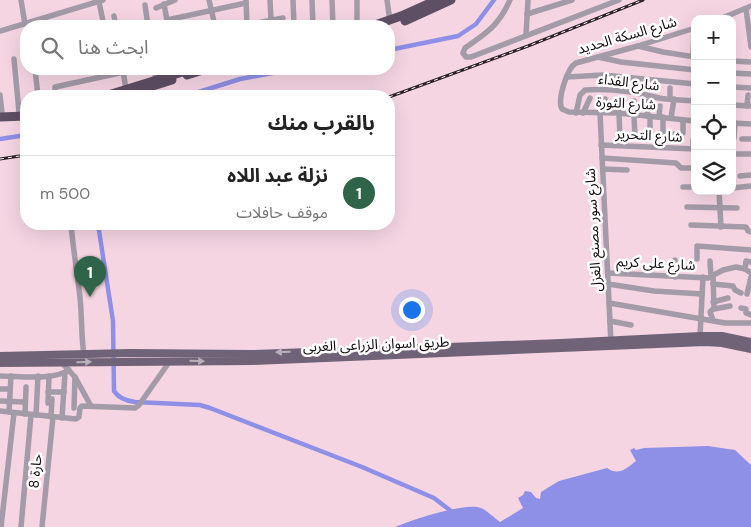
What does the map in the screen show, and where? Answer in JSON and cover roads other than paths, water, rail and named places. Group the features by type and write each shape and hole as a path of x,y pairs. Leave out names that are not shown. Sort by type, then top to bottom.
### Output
{"highway":[{"path":"395,20 421,4 437,0"},
{"path":"395,22 420,15 451,0"},
{"path":"131,90 174,75"},
{"path":"154,82 182,75"},
{"path":"1,114 20,113"}],"main road":[{"name":"طريق اسوان الزراعى الغربى","path":"131,357 170,361 510,348 700,336 751,342"},
{"name":"طريق اسوان الزراعى الغربى","path":"611,343 657,343 722,339 751,349"},
{"name":"طريق اسوان الزراعى الغربى","path":"0,356 84,355 109,358"},
{"name":"طريق اسوان الزراعى الغربى","path":"0,363 62,363 131,357 251,358"}],"street":[{"path":"21,0 24,20"},
{"path":"37,20 102,0 104,20"},
{"path":"156,8 175,0"},
{"path":"209,0 214,20"},
{"path":"270,0 271,20 283,18"},
{"path":"292,0 294,20"},
{"path":"312,0 312,20"},
{"path":"332,0 333,20"},
{"path":"356,0 356,20"},
{"path":"387,0 389,20"},
{"path":"510,0 496,25 465,48 464,55 471,57 619,0"},
{"path":"526,35 528,0"},
{"path":"527,14 572,0"},
{"path":"178,20 246,2 244,20"},
{"path":"164,4 167,20"},
{"path":"145,5 147,20"},
{"path":"732,15 748,8 751,47"},
{"path":"114,16 115,20"},
{"path":"0,31 20,25"},
{"name":"شارع السكة الحديد","path":"567,77 569,70 576,62 638,46 691,29"},
{"path":"638,46 691,57"},
{"path":"596,56 621,62 691,70"},
{"path":"14,59 20,91"},
{"path":"736,61 751,62"},
{"path":"736,73 751,74"},
{"path":"567,77 603,74 691,84"},
{"path":"36,75 37,90"},
{"path":"55,90 55,87 101,75"},
{"path":"123,75 123,90"},
{"path":"154,75 154,82"},
{"name":"شارع الثورة","path":"567,77 560,104 564,110 576,113 619,113 691,121"},
{"path":"736,87 751,88"},
{"path":"670,88 672,99 671,118"},
{"name":"شارع الفداء","path":"576,113 580,95 585,90 622,92 691,101"},
{"path":"0,95 1,114"},
{"path":"736,106 749,106 748,95"},
{"path":"583,113 590,98"},
{"name":"شارع سور مصنع الغزل","path":"604,98 601,113 601,145 611,343"},
{"path":"739,106 740,98"},
{"path":"619,100 620,138"},
{"path":"634,101 635,138"},
{"path":"648,102 650,139"},
{"path":"660,106 663,140"},
{"path":"674,134 683,133 684,120"},
{"path":"736,123 751,124"},
{"path":"742,139 751,139"},
{"name":"شارع التحرير","path":"601,145 691,149"},
{"path":"736,154 751,154"},
{"path":"602,158 676,163 681,168 691,168"},
{"path":"602,169 627,170"},
{"path":"740,176 751,175"},
{"path":"736,188 751,186"},
{"path":"683,187 691,187"},
{"path":"719,195 721,227"},
{"path":"687,207 737,208"},
{"path":"691,225 746,227 751,232"},
{"path":"72,230 81,305 84,355"},
{"path":"698,259 697,246 751,250"},
{"path":"675,277 676,260"},
{"path":"710,261 714,305"},
{"path":"745,269 746,262 751,262"},
{"path":"712,279 719,271 733,267 745,269 751,273"},
{"name":"شارع على كريم","path":"608,273 712,279"},
{"path":"712,279 733,286 735,290 744,293 751,277"},
{"path":"700,336 703,278"},
{"path":"608,284 654,292 702,294"},
{"path":"713,320 710,312 714,305 728,298"},
{"path":"609,303 730,323 751,323"},
{"path":"714,305 730,306"},
{"path":"740,308 746,310 746,313 751,315"},
{"path":"610,321 631,325"},
{"path":"63,408 91,406 136,408 170,361"},
{"path":"62,363 67,371 75,377 91,406"},
{"path":"0,376 49,376 67,371"},
{"path":"62,418 67,371"},
{"path":"1,527 12,413 10,376"},
{"path":"22,376 24,387 23,402 30,415"},
{"path":"21,527 30,415 36,403 38,376"},
{"name":"حارة 8","path":"42,527 52,417 49,376"},
{"path":"0,416 0,412 77,419 80,415 77,408 75,377"},
{"path":"24,387 37,387"},
{"path":"0,389 10,389"},
{"path":"50,392 64,392"},
{"path":"0,401 23,402"},
{"path":"36,403 50,403"}],"water":[{"path":"708,446 735,450 751,465 751,527 395,527 413,520 463,507 484,509 500,522 523,508 518,498 525,491 531,492 536,498 540,499 541,492 559,481 607,468 622,471 636,461 630,450 634,448 636,450 644,448"}],"waterway":[{"path":"395,49 458,36 476,24 494,0"},
{"path":"205,90 240,79 262,75"},
{"path":"0,139 20,136"},
{"path":"99,230 113,321 114,391 118,396 135,402 200,405 210,408 362,467 434,498 451,511"}],"railway":[{"path":"395,95 528,46 643,0"},
{"path":"0,159 20,156"}],"place":[{"name":"نزلة عبد اللاه","path":"90,297"}]}
